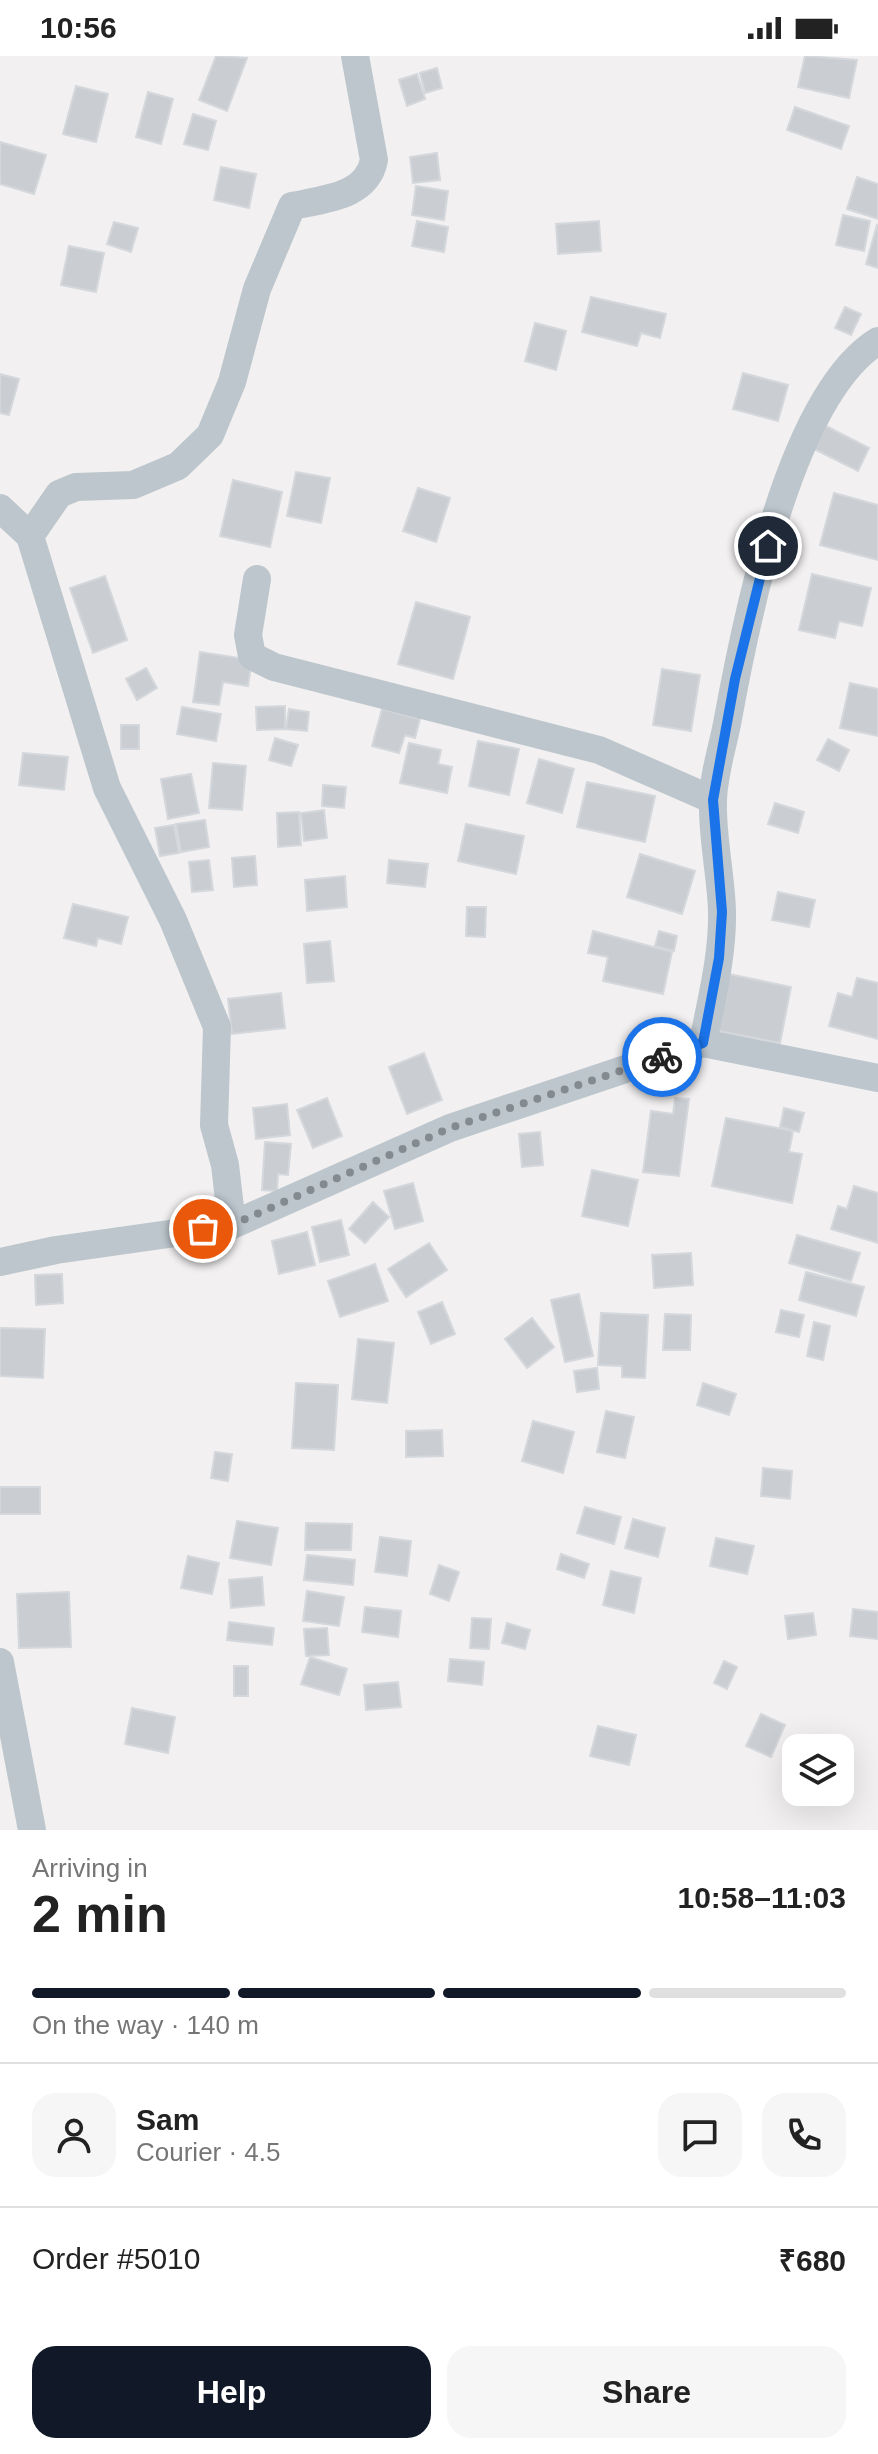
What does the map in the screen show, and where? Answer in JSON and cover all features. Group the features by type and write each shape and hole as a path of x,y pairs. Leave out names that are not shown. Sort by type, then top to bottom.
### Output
{"street":[{"path":"30,536 59,494 76,487 133,485 178,466 210,435 232,382 257,289 292,206 349,193 372,174 374,160 355,56"},
{"path":"703,1043 719,958 722,912 713,800 735,679 768,546 807,433 833,386 863,350 878,341"},
{"path":"0,508 30,536 107,788 173,920 217,1027 214,1125 225,1165 232,1225"},
{"path":"257,579 248,635 252,656 274,667 599,750 713,800"},
{"path":"0,1262 56,1250 232,1225 450,1128 703,1043 878,1078"},
{"path":"0,1662 32,1830"}],"building":[{"path":"216,56 247,58 227,111 199,100"},
{"path":"805,56 857,60 849,98 798,87"},
{"path":"437,68 442,88 425,93 420,73"},
{"path":"417,74 425,99 407,106 399,80"},
{"path":"76,86 108,94 96,142 63,134"},
{"path":"148,92 173,99 161,144 136,137"},
{"path":"795,107 849,126 841,149 787,130"},
{"path":"193,114 216,121 208,150 184,144"},
{"path":"0,142 46,155 34,194 0,184"},
{"path":"437,153 440,180 413,183 410,157"},
{"path":"221,167 256,174 249,208 214,200"},
{"path":"857,177 878,184 878,219 847,209"},
{"path":"416,186 448,191 444,220 412,215"},
{"path":"843,215 870,221 864,251 836,245"},
{"path":"417,221 448,227 444,252 412,246"},
{"path":"599,221 601,251 558,254 556,224"},
{"path":"114,222 138,228 131,252 107,244"},
{"path":"878,226 878,268 866,264"},
{"path":"69,246 104,253 96,292 61,285"},
{"path":"591,297 666,314 660,338 641,333 637,346 582,332"},
{"path":"845,307 861,314 851,335 835,328"},
{"path":"535,323 566,331 556,370 525,361"},
{"path":"743,373 788,385 778,421 733,409"},
{"path":"0,374 19,379 9,415 0,413"},
{"path":"826,426 869,448 858,471 814,449"},
{"path":"296,472 330,478 321,523 287,516"},
{"path":"233,480 282,492 270,547 220,536"},
{"path":"418,488 450,498 436,542 403,531"},
{"path":"834,493 878,505 878,560 820,545"},
{"path":"812,574 871,588 862,626 839,621 835,638 799,630"},
{"path":"105,576 127,640 93,653 70,588"},
{"path":"416,602 470,617 453,679 398,664"},
{"path":"200,652 252,660 248,686 223,682 219,705 193,702"},
{"path":"146,668 157,688 137,700 126,679"},
{"path":"662,669 700,675 691,731 653,725"},
{"path":"850,683 878,689 878,736 840,728"},
{"path":"285,706 285,729 257,730 256,707"},
{"path":"182,707 221,714 216,741 177,734"},
{"path":"289,709 309,712 307,731 286,729"},
{"path":"382,709 420,719 415,738 405,735 399,753 372,746"},
{"path":"121,725 139,725 139,749 121,749"},
{"path":"275,738 298,745 291,766 269,760"},
{"path":"828,739 849,750 839,771 817,760"},
{"path":"478,741 519,749 509,795 469,786"},
{"path":"409,743 441,750 438,764 452,767 447,793 400,783"},
{"path":"23,753 68,757 64,790 19,785"},
{"path":"539,759 574,769 562,813 527,803"},
{"path":"213,763 246,766 242,810 209,808"},
{"path":"191,774 199,813 168,819 161,779"},
{"path":"587,782 655,796 645,842 577,827"},
{"path":"323,785 346,787 344,808 322,806"},
{"path":"775,803 804,812 798,833 768,824"},
{"path":"324,810 327,838 304,841 301,813"},
{"path":"299,812 301,845 278,847 277,813"},
{"path":"205,820 209,847 181,852 176,824"},
{"path":"466,824 524,836 516,874 458,861"},
{"path":"174,825 179,853 160,856 155,828"},
{"path":"640,854 695,871 682,914 627,897"},
{"path":"255,856 257,885 234,887 232,858"},
{"path":"209,860 213,890 192,892 189,862"},
{"path":"389,860 428,864 425,887 387,883"},
{"path":"345,876 347,907 307,911 305,880"},
{"path":"778,892 815,900 809,927 772,920"},
{"path":"73,904 128,917 121,944 98,938 96,946 64,938"},
{"path":"467,907 486,907 485,937 466,936"},
{"path":"593,931 672,952 663,994 603,981 608,957 588,953"},
{"path":"659,931 677,936 674,951 655,946"},
{"path":"330,941 334,981 307,983 304,944"},
{"path":"714,971 791,987 780,1043 703,1028"},
{"path":"857,978 878,983 878,1039 829,1026 838,993 852,997"},
{"path":"281,993 285,1028 232,1034 228,999"},
{"path":"424,1053 442,1100 407,1114 389,1067"},
{"path":"327,1098 342,1136 313,1148 297,1110"},
{"path":"675,1098 689,1099 679,1176 643,1172 651,1111 673,1114"},
{"path":"287,1104 290,1135 256,1139 253,1108"},
{"path":"784,1108 804,1113 799,1132 780,1127"},
{"path":"726,1118 793,1131 789,1152 802,1154 792,1203 712,1186"},
{"path":"540,1132 543,1165 522,1167 519,1134"},
{"path":"265,1142 291,1144 288,1175 278,1174 277,1191 262,1190"},
{"path":"592,1170 638,1180 628,1226 582,1216"},
{"path":"413,1183 423,1221 395,1229 384,1191"},
{"path":"854,1186 878,1193 878,1243 831,1229 838,1206 847,1209"},
{"path":"373,1202 389,1217 365,1243 349,1229"},
{"path":"341,1220 349,1255 320,1262 312,1227"},
{"path":"307,1232 315,1265 279,1274 272,1241"},
{"path":"797,1235 860,1253 851,1281 789,1263"},
{"path":"429,1243 447,1270 406,1297 388,1269"},
{"path":"691,1253 693,1285 654,1288 652,1255"},
{"path":"375,1264 388,1301 340,1317 328,1281"},
{"path":"806,1272 864,1287 856,1316 799,1300"},
{"path":"62,1274 63,1303 36,1305 35,1275"},
{"path":"579,1294 593,1356 565,1362 551,1300"},
{"path":"442,1302 455,1334 431,1344 418,1312"},
{"path":"781,1310 804,1315 799,1337 776,1332"},
{"path":"601,1313 648,1315 645,1378 622,1377 622,1366 598,1365"},
{"path":"665,1314 691,1315 690,1350 663,1350"},
{"path":"532,1318 554,1347 527,1368 505,1339"},
{"path":"814,1322 830,1326 823,1360 807,1356"},
{"path":"0,1328 45,1329 43,1378 0,1376"},
{"path":"358,1339 394,1343 387,1403 352,1399"},
{"path":"597,1368 599,1389 577,1392 574,1371"},
{"path":"296,1383 338,1385 334,1450 292,1448"},
{"path":"703,1383 736,1394 729,1415 697,1405"},
{"path":"606,1411 634,1417 625,1458 597,1452"},
{"path":"533,1421 574,1432 563,1473 522,1461"},
{"path":"442,1430 443,1456 406,1457 406,1431"},
{"path":"215,1452 232,1454 228,1481 211,1478"},
{"path":"763,1468 792,1471 790,1499 761,1496"},
{"path":"0,1487 40,1487 40,1514 0,1514"},
{"path":"585,1507 621,1517 614,1544 577,1533"},
{"path":"633,1519 665,1528 658,1557 625,1548"},
{"path":"237,1521 278,1528 271,1565 230,1558"},
{"path":"306,1523 352,1524 351,1550 305,1550"},
{"path":"380,1537 411,1541 407,1576 375,1572"},
{"path":"716,1538 754,1546 747,1574 710,1566"},
{"path":"561,1554 589,1564 584,1578 557,1569"},
{"path":"307,1555 355,1560 353,1585 304,1580"},
{"path":"188,1556 219,1563 212,1594 181,1588"},
{"path":"439,1565 459,1572 449,1601 430,1594"},
{"path":"611,1571 641,1578 634,1613 603,1605"},
{"path":"262,1577 264,1605 231,1608 229,1580"},
{"path":"307,1591 344,1597 339,1626 303,1621"},
{"path":"69,1592 71,1647 19,1648 17,1594"},
{"path":"365,1607 401,1611 398,1637 362,1632"},
{"path":"853,1609 878,1612 878,1639 850,1636"},
{"path":"813,1613 816,1635 788,1639 785,1616"},
{"path":"472,1618 491,1619 489,1649 470,1648"},
{"path":"229,1622 274,1628 272,1645 227,1640"},
{"path":"507,1623 530,1630 525,1649 502,1643"},
{"path":"327,1628 329,1655 306,1656 304,1629"},
{"path":"310,1657 347,1669 339,1695 301,1684"},
{"path":"450,1659 484,1662 482,1685 448,1681"},
{"path":"724,1661 737,1667 727,1689 714,1683"},
{"path":"234,1666 248,1666 248,1696 234,1696"},
{"path":"398,1682 401,1707 366,1710 364,1685"},
{"path":"132,1708 175,1717 168,1753 125,1744"},
{"path":"761,1714 785,1725 771,1757 746,1746"},
{"path":"598,1726 636,1735 629,1765 590,1756"}],"way so far":[{"path":"203,1229 232,1225 450,1128 662,1057"}],"route":[{"path":"662,1057 703,1043 719,958 722,912 713,800 735,679 768,546"}]}
